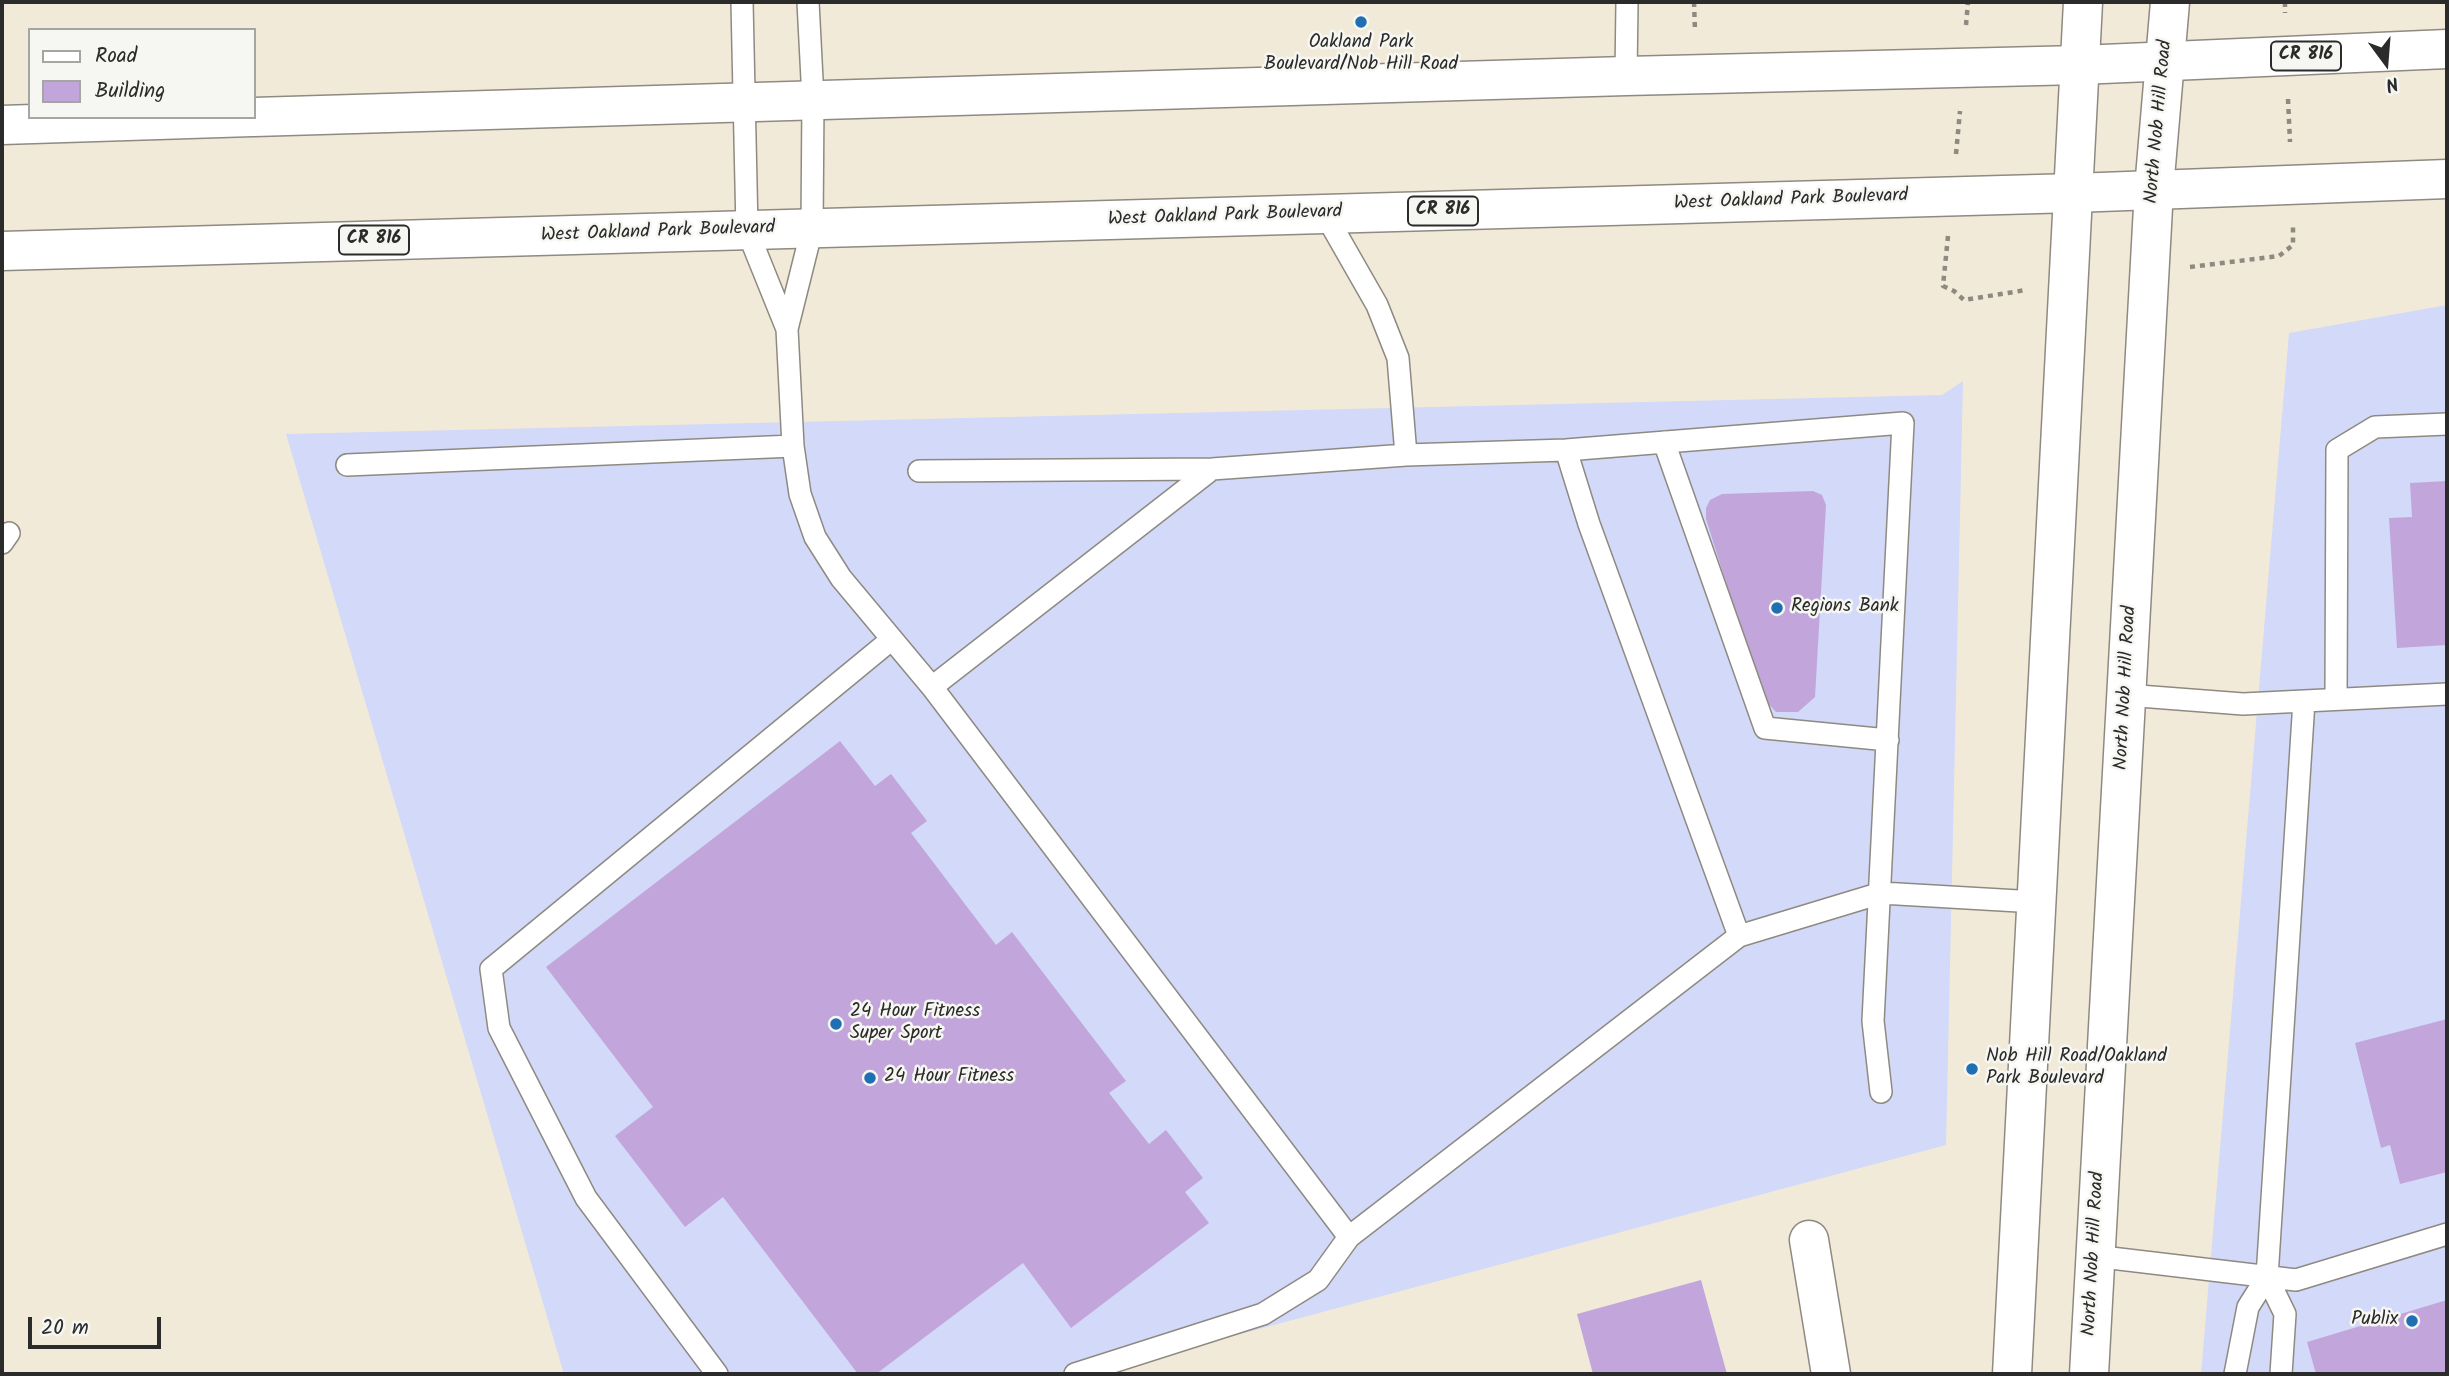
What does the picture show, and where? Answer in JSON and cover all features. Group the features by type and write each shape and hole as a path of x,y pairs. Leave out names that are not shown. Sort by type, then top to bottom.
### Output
{"main road":[{"path":"2012,1374 2083,2"},
{"name":"North Nob Hill Road","path":"2089,1374 2154,189 2171,2"},
{"name":"CR 816","path":"256,117 1626,75 2080,65 2447,49"},
{"name":"CR 816","path":"2,125 190,119"},
{"name":"West Oakland Park Boulevard","path":"2,251 2074,193 2447,179"},
{"path":"1809,1240 1831,1374"}],"lane":[{"path":"742,2 747,230 787,329"},
{"path":"808,2 813,99 812,229 787,329 793,446 800,494 815,537 841,578 932,687 1349,1237"},
{"path":"1626,75 1628,2"},
{"path":"1325,215 1377,305 1398,358 1406,455"},
{"path":"919,471 1212,469 1406,455 1566,450 1903,423 1873,1021 1881,1091"},
{"path":"2336,698 2337,450 2375,427 2447,424"},
{"path":"1664,442 1765,728 1888,740"},
{"path":"346,465 793,446"},
{"path":"1566,450 1589,524 1739,936"},
{"path":"932,687 1212,469"},
{"path":"717,1374 586,1198 499,1028 491,969 892,639"},
{"path":"2126,695 2243,704 2447,694"},
{"path":"2235,1374 2248,1307 2267,1277 2304,701"},
{"path":"1075,1374 1263,1314 1318,1280 1349,1237 1739,936 1881,893 2036,902"},
{"path":"2094,1256 2296,1280 2447,1234"},
{"path":"2267,1277 2285,1314 2281,1374"}],"path":[{"path":"1694,2 1695,31"}],"shaded area":[{"path":"2447,305 2447,1374 2201,1374 2289,333"},
{"path":"1963,381 1946,1145 1091,1374 564,1374 286,434 1942,395"}],"building":[{"path":"2447,481 2447,645 2397,648 2389,518 2412,517 2410,483"},
{"name":"Regions Bank","path":"1813,491 1822,495 1826,505 1815,697 1798,712 1776,712 1762,697 1706,519 1706,508 1710,500 1722,494"},
{"name":"24 Hour Fitness Super Sport","path":"840,741 875,786 891,774 927,821 911,833 996,945 1012,932 1126,1081 1109,1093 1149,1144 1166,1130 1203,1178 1185,1192 1209,1223 1071,1328 1023,1263 876,1374 858,1374 723,1197 685,1227 615,1136 653,1107 546,967"},
{"path":"2447,1019 2447,1172 2400,1184 2390,1145 2381,1148 2355,1043"},
{"path":"1701,1280 1727,1374 1593,1374 1577,1314"},
{"name":"Publix","path":"2447,1300 2447,1374 2316,1374 2307,1342"}],"place":[{"name":"Oakland Park Boulevard/Nob Hill Road","path":"1361,22"},
{"name":"Regions Bank","path":"1777,608"},
{"name":"24 Hour Fitness Super Sport","path":"836,1024"},
{"name":"Nob Hill Road/Oakland Park Boulevard","path":"1972,1069"},
{"name":"24 Hour Fitness","path":"870,1078"},
{"name":"Publix","path":"2412,1321"}]}
